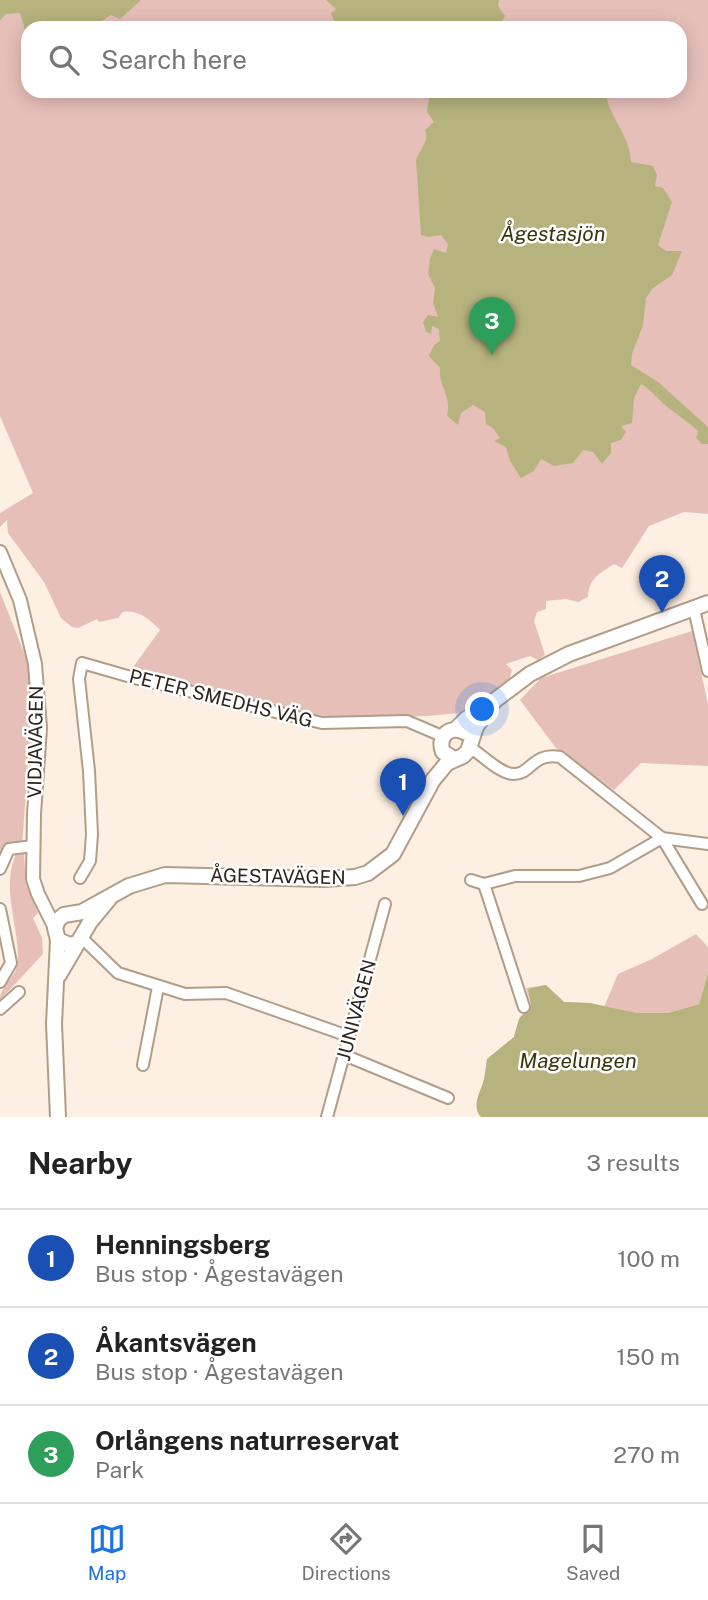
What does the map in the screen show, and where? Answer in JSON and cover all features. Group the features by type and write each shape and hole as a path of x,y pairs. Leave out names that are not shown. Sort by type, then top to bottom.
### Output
{"main road":[{"path":"456,729 530,674 569,654 701,606"},
{"path":"469,747 464,731 450,730 442,736 440,745 448,755 463,757 469,747 476,726 494,701"},
{"name":"ÅGESTAVÄGEN","path":"68,915 82,912 117,891 165,876 324,879 355,877 368,873 393,854 433,780 438,758 448,755"},
{"path":"57,978 81,937 117,891"},
{"path":"58,1117 54,1024 58,920 68,915 81,919 81,937"},
{"path":"56,934 70,945 81,937"}],"street":[{"name":"VIDJAVÄGEN","path":"0,552 20,600 35,664 40,727 33,878 56,934"},
{"path":"701,606 708,669"},
{"name":"PETER SMEDHS VÄG","path":"80,878 90,862 92,834 89,771 79,679 82,663 322,723 407,722 442,736"},
{"path":"469,747 503,771 514,774 523,772 533,762 548,755 559,757 662,838 702,904"},
{"path":"471,880 484,884 515,876 579,876 595,873 610,868 662,838 708,844"},
{"path":"0,869 9,849 33,846"},
{"path":"484,884 524,1007"},
{"path":"38,894 68,915"},
{"name":"JUNIVÄGEN","path":"327,1117 385,904"},
{"path":"0,909 11,963 0,982"},
{"path":"81,937 118,973 185,993 226,993 348,1036"},
{"path":"143,1065 158,987"},
{"path":"0,1009 19,992"},
{"path":"344,1055 448,1098"}],"shaded area":[{"path":"0,0 708,0 708,514 684,512 649,526 622,568 614,564 596,577 590,585 588,597 578,602 566,599 546,601 546,609 537,612 534,621 545,655 538,660 530,656 506,664 512,670 509,682 459,713 316,719 131,670 160,630 144,616 134,612 123,612 118,618 99,622 97,619 78,628 72,627 61,618 44,582 8,533 7,520 0,527 0,513 33,493 0,416"},
{"path":"0,592 29,665 30,738 22,846 9,849 0,869"},
{"path":"692,631 708,704 708,766 641,763 614,790 556,748 520,700 541,678"},
{"path":"17,852 24,853 26,884 38,913 33,918 42,938 43,954 0,1000 18,961 10,892 12,865"},
{"path":"696,934 708,947 708,973 699,1004 668,1013 636,1013 481,1117 477,1105 487,1059 514,1037 519,1019 531,1005 526,988 546,985 564,1002 590,1003 604,1007 618,974 652,959"}],"water":[{"path":"0,0 141,0 120,19 111,15 102,21 22,21 20,13 6,14 0,20"},
{"path":"326,0 499,0 498,6 505,16 502,21 334,21 331,13 336,9"},
{"name":"Ågestasjön","path":"607,98 627,143 631,162 653,166 657,175 655,186 663,188 672,202 658,245 666,251 682,251 672,275 653,288 646,298 643,325 632,354 631,365 658,382 708,427 708,444 702,444 696,438 698,431 641,384 634,398 632,423 621,426 626,432 621,440 611,443 611,453 602,464 593,452 583,450 573,463 554,466 541,459 534,471 521,478 510,461 506,447 494,441 500,438 493,428 486,424 485,412 473,405 461,413 458,425 447,416 448,402 440,368 429,356 434,345 440,341 439,329 432,326 431,334 426,332 423,322 428,315 438,317 433,303 435,288 428,274 430,259 434,249 446,253 448,244 441,235 421,235 416,160 425,142 425,130 434,122 427,112 429,99"},
{"name":"Magelungen","path":"708,973 708,1117 481,1117 478,1113 477,1100 487,1059 514,1037 519,1019 531,1005 528,989 546,985 564,1002 590,1003 636,1013 668,1013 699,1004"}],"place":[{"name":"Orlångens naturreservat","path":"492,355"},
{"name":"Åkantsvägen","path":"662,613"},
{"name":"Henningsberg","path":"403,816"}]}
